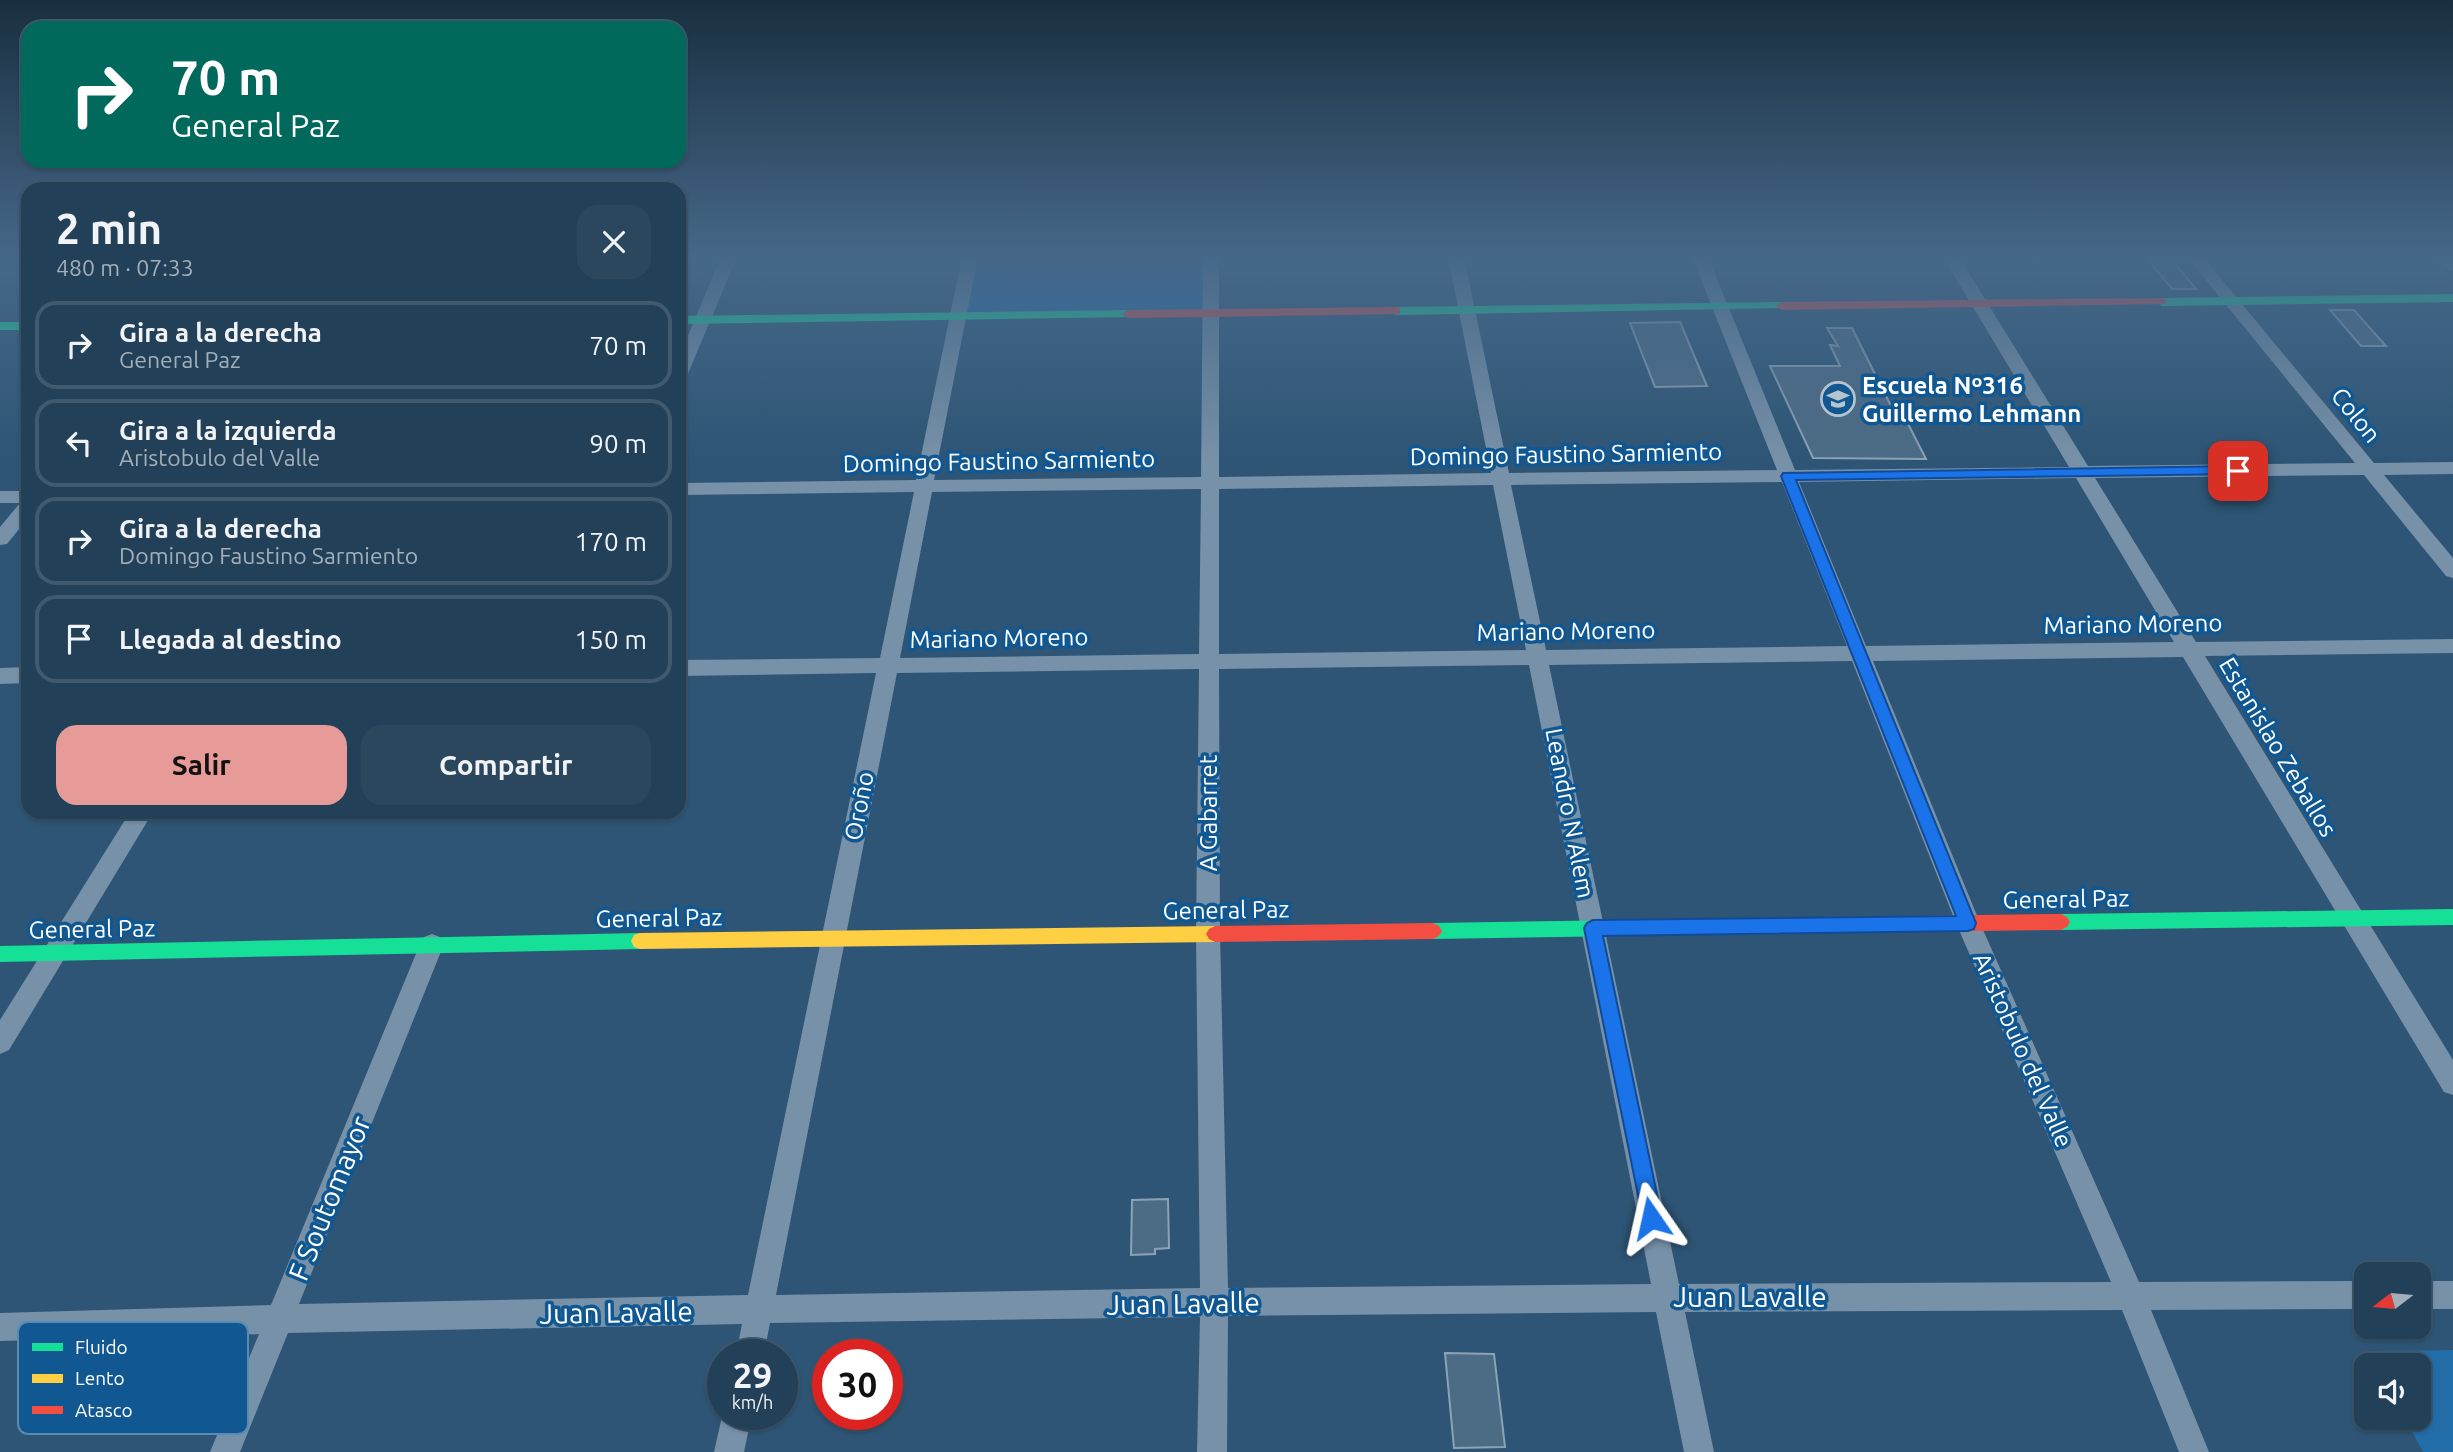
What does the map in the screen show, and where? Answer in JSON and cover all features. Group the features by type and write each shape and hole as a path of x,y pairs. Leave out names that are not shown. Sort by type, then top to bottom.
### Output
{"main road":[{"path":"0,326 21,326"},
{"name":"General Paz","path":"0,954 432,944 2453,917"}],"street":[{"path":"686,360 701,325"},
{"name":"Oroño","path":"753,1339 957,325"},
{"name":"A Gabarret","path":"1210,325 1208,933 1214,1303 1212,1452"},
{"name":"Leandro N Alem","path":"1470,325 1699,1452"},
{"name":"Aristobulo del Valle","path":"1727,325 1968,923 2131,1296 2194,1452"},
{"name":"Estanislao Zeballos","path":"1993,325 2453,1083"},
{"name":"Colon","path":"2251,325 2453,571"},
{"name":"Domingo Faustino Sarmiento","path":"686,489 2453,468"},
{"path":"0,497 21,497"},
{"path":"0,540 21,514"},
{"name":"Mariano Moreno","path":"686,668 2453,646"},
{"path":"0,676 21,676"},
{"path":"0,1042 138,819"},
{"name":"F Soutomayor","path":"248,1396 432,944"},
{"name":"Juan Lavalle","path":"175,1322 759,1309 1667,1297 2354,1295"},
{"path":"2431,1295 2453,1295"},
{"name":"Juan Lavalle","path":"0,1327 18,1326"},
{"path":"729,1452 734,1430"},
{"name":"F Soutomayor","path":"225,1452 232,1434"}],"shaded area":[{"path":"2453,1350 2453,1452 2423,1452 2411,1430 2431,1430 2431,1353 2372,1351"}],"building":[{"path":"1631,325 1681,325 1707,386 1655,387"},
{"path":"2343,325 2367,325 2386,346 2361,346"},
{"name":"Escuela Nº316 Guillermo Lehmann","path":"1827,328 1852,328 1891,406 1899,406 1926,459 1813,458 1770,366 1840,366 1830,345 1838,346"},
{"path":"1168,1199 1169,1248 1155,1249 1155,1254 1131,1255 1132,1200"},
{"path":"1445,1353 1494,1354 1505,1447 1454,1448"}],"traffic: fast":[{"path":"0,326 21,326"},
{"path":"2061,922 2453,917"},
{"path":"1433,931 1825,925"},
{"path":"0,954 640,941"}],"traffic: slow":[{"path":"640,941 1215,934"}],"traffic: jam":[{"path":"1825,925 2061,922"},
{"path":"1215,934 1433,931"}],"place":[{"name":"Escuela Nº316 Guillermo Lehmann","path":"1838,399"}],"route":[{"path":"1651,1218 1593,928 1968,923 1787,476 2238,471"}]}
